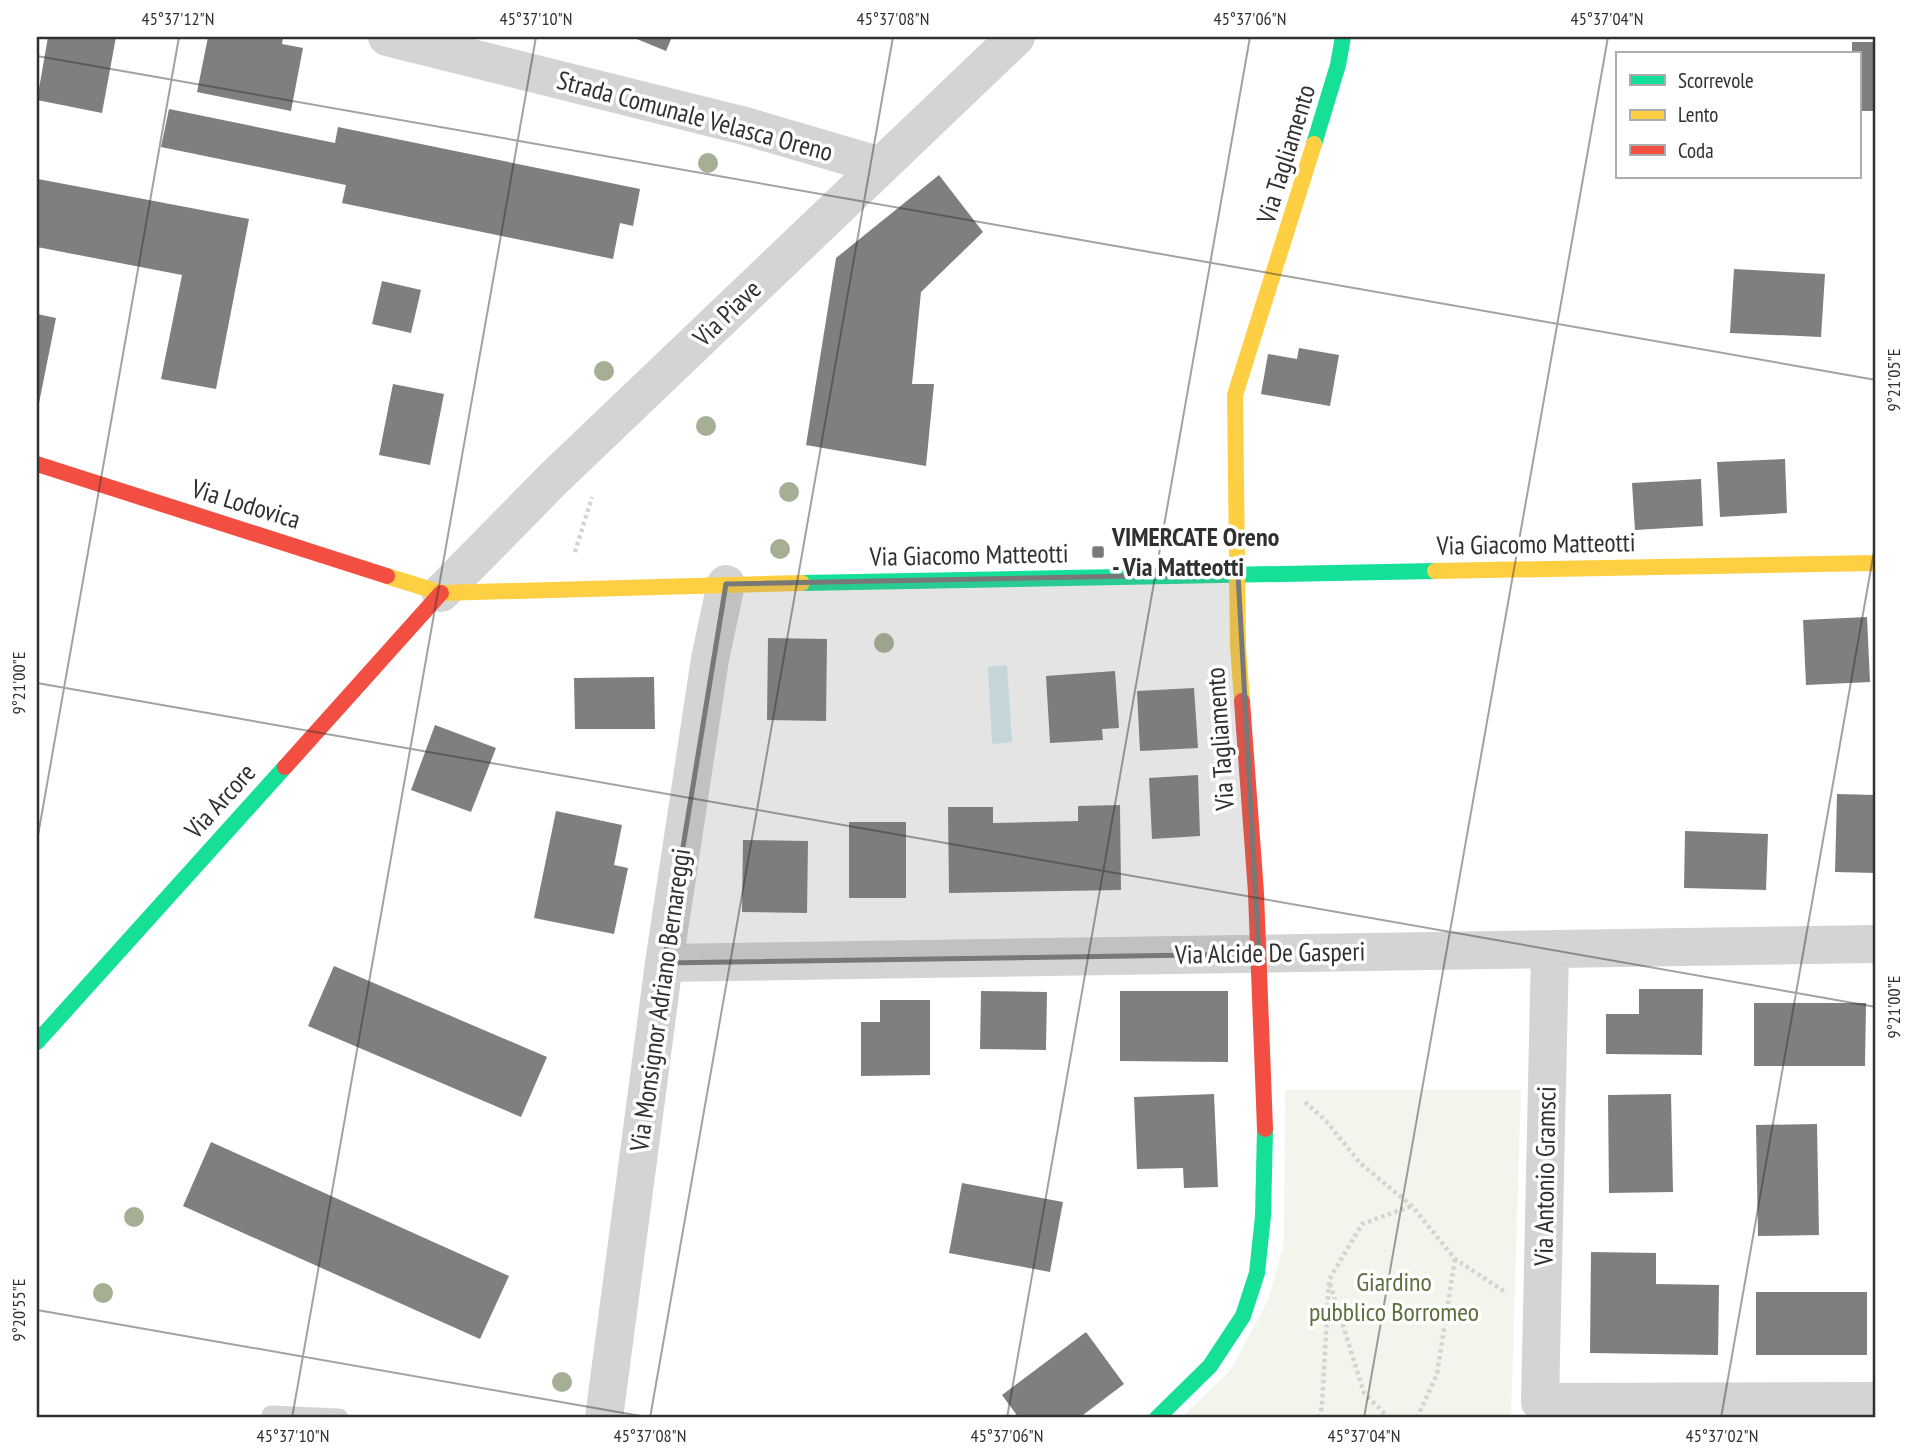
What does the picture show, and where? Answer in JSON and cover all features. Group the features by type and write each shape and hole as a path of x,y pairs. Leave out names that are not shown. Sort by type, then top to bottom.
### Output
{"street":[{"name":"Strada Comunale Velasca Oreno","path":"387,37 745,126 881,166"},
{"name":"Via Piave","path":"441,593 553,479 1016,37"},
{"name":"Via Tagliamento","path":"1157,1418 1210,1366 1243,1316 1257,1273 1263,1216 1265,1067 1238,646 1235,395 1275,277 1338,65 1343,37"},
{"name":"Via Lodovica","path":"37,464 441,593"},
{"name":"Via Giacomo Matteotti","path":"441,593 726,584 1876,563"},
{"name":"Via Monsignor Adriano Bernareggi","path":"604,1418 664,963 710,659 726,584"},
{"name":"Via Arcore","path":"37,1042 441,593"},
{"name":"Via Alcide De Gasperi","path":"664,963 1876,944"},
{"name":"Via Antonio Gramsci","path":"1550,950 1540,1402 1876,1401"}],"lane":[{"path":"271,1415 339,1418"}],"path":[{"path":"573,558 594,488"},
{"path":"1265,1067 1326,1122 1360,1163 1412,1206 1455,1259 1542,1315"},
{"path":"1319,1418 1322,1406 1329,1280 1362,1224 1412,1206"},
{"path":"1418,1418 1437,1374 1455,1259"},
{"path":"1329,1280 1364,1394 1389,1418"}],"highlighted area":[{"path":"1238,574 1259,954 664,963 726,584"}],"green space":[{"name":"Giardino pubblico Borromeo","path":"1285,1090 1521,1090 1511,1418 1181,1418 1230,1371 1268,1300 1284,1242"}],"shaded area":[{"path":"1007,665 1012,742 992,744 988,667"}],"building":[{"path":"48,37 116,37 102,113 37,100"},
{"path":"208,37 283,37 282,44 303,48 291,111 197,92"},
{"path":"632,37 672,37 666,51"},
{"path":"1852,42 1876,42 1876,111 1860,111 1860,52 1852,52"},
{"path":"169,109 335,143 338,127 640,189 633,226 620,223 613,259 342,203 346,185 161,147"},
{"path":"939,175 983,232 921,292 912,384 934,384 926,466 806,445 836,258"},
{"path":"38,179 249,219 216,389 161,379 182,275 37,247"},
{"path":"1734,269 1825,274 1821,337 1730,333"},
{"path":"382,281 421,290 411,333 372,324"},
{"path":"37,314 56,318 38,408 37,408"},
{"path":"1299,348 1339,355 1330,406 1261,394 1268,354 1297,359"},
{"path":"393,384 444,394 430,465 379,455"},
{"path":"1785,459 1787,513 1720,517 1717,462"},
{"path":"1701,479 1703,526 1635,530 1632,483"},
{"path":"1867,617 1870,682 1806,685 1803,620"},
{"path":"768,638 827,639 826,721 767,720"},
{"path":"1115,671 1119,728 1102,729 1103,740 1050,743 1046,676"},
{"path":"654,677 655,729 575,729 574,678"},
{"path":"1194,688 1198,748 1140,751 1137,691"},
{"path":"435,725 496,748 471,812 411,790"},
{"path":"1198,775 1200,836 1152,839 1149,778"},
{"path":"1837,794 1876,795 1876,873 1835,872"},
{"path":"1120,805 1121,890 949,893 948,807 993,807 993,823 1078,821 1078,806"},
{"path":"556,811 622,825 614,865 628,868 614,934 534,918"},
{"path":"849,822 906,822 906,898 849,898"},
{"path":"1685,831 1768,834 1766,890 1684,888"},
{"path":"743,840 808,841 807,913 742,912"},
{"path":"334,966 547,1057 521,1117 308,1026"},
{"path":"1639,989 1703,989 1702,1055 1606,1054 1606,1014 1639,1014"},
{"path":"981,991 1047,992 1046,1050 980,1049"},
{"path":"1120,991 1228,991 1228,1062 1120,1061"},
{"path":"880,1000 930,1000 930,1075 861,1076 861,1022 880,1022"},
{"path":"1754,1003 1866,1003 1865,1066 1754,1066"},
{"path":"1214,1094 1218,1187 1184,1188 1183,1168 1137,1169 1134,1097"},
{"path":"1671,1094 1673,1192 1609,1193 1608,1095"},
{"path":"1817,1124 1819,1235 1758,1236 1756,1125"},
{"path":"211,1142 509,1276 480,1339 183,1206"},
{"path":"962,1183 1063,1202 1050,1272 949,1253"},
{"path":"1591,1252 1656,1253 1656,1284 1719,1285 1718,1355 1590,1353"},
{"path":"1756,1292 1867,1292 1867,1355 1756,1355"},
{"path":"1086,1332 1124,1384 1079,1418 1019,1418 1002,1395"}],"traffic: fast":[{"path":"1314,144 1338,65 1343,37"},
{"path":"802,583 1435,571"},
{"path":"37,1042 285,767"},
{"path":"1157,1418 1210,1366 1243,1316 1257,1273 1263,1216 1265,1129"}],"traffic: slow":[{"path":"1242,701 1238,646 1235,395 1314,144"},
{"path":"1435,571 1876,563"},
{"path":"387,576 441,593 802,583"}],"traffic: jam":[{"path":"37,464 387,576"},
{"path":"285,767 441,593"},
{"path":"1242,701 1256,893 1265,1129"}],"place":[{"name":"VIMERCATE Oreno - Via Matteotti","path":"1098,552"}]}
